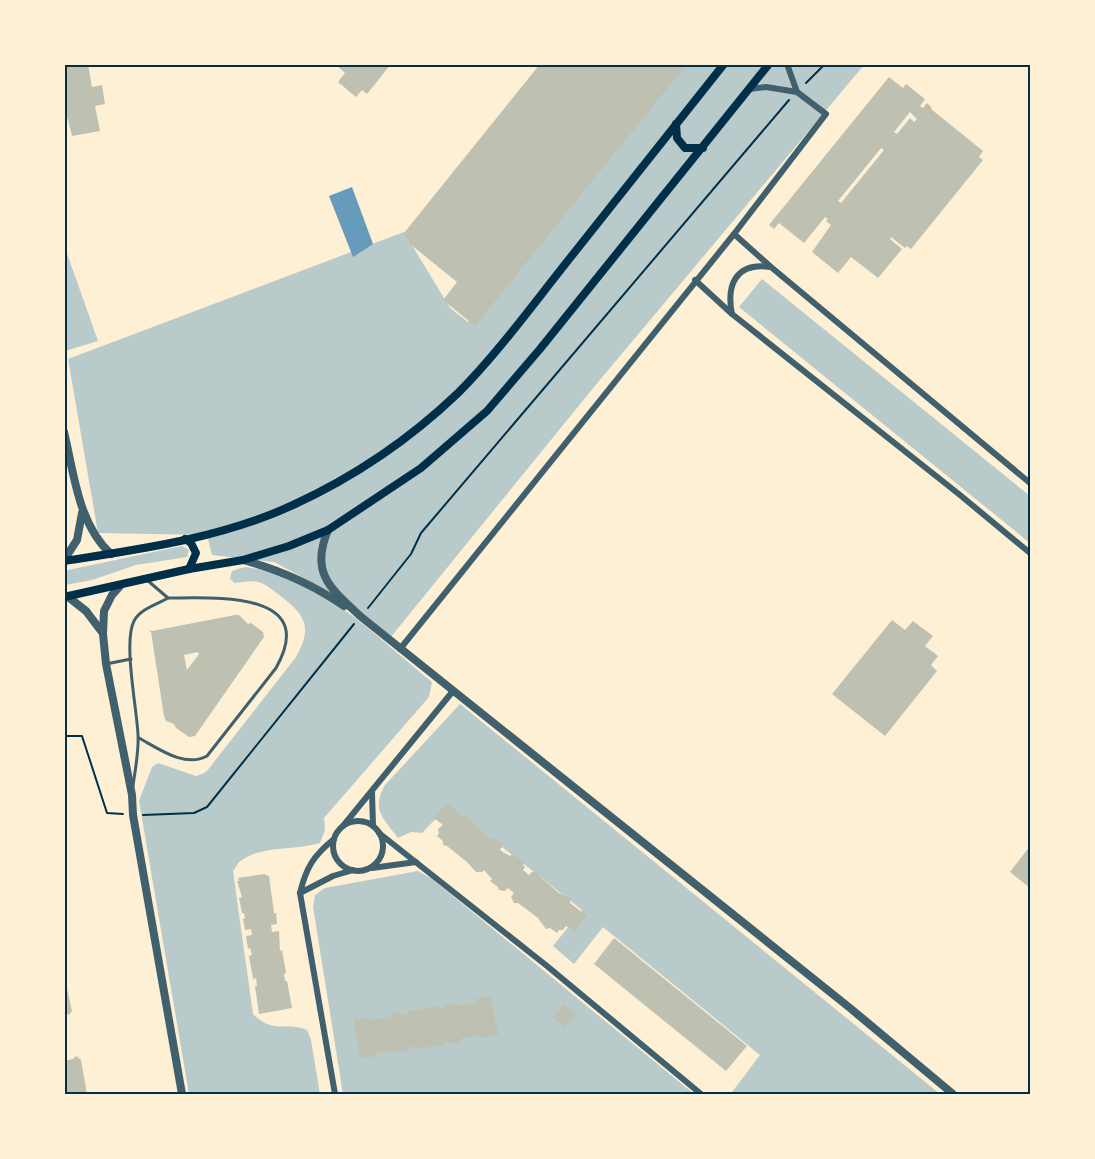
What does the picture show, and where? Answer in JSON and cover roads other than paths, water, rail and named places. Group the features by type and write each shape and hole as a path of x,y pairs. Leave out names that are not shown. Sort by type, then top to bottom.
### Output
{"main road":[{"path":"64,560 111,554 231,528 291,506 343,480 397,445 459,392 492,354 724,64"},
{"path":"66,596 120,586 189,569 243,560 289,546 328,530 421,468 487,411 769,64"},
{"path":"676,124 676,138 685,148 703,148"},
{"path":"185,539 191,543 196,553 189,569"}],"street":[{"path":"787,64 797,92"},
{"path":"400,649 734,234 826,114 797,92 766,87 749,89"},
{"path":"734,234 1030,483"},
{"path":"732,314 730,289 743,270 759,265 771,267"},
{"path":"695,280 732,314 1030,553"},
{"path":"64,432 83,509 97,540 111,554"},
{"path":"64,560 77,540 83,509"},
{"path":"328,530 321,551 322,569 328,583 338,596 360,616 850,1008 953,1095"},
{"path":"243,560 271,567 308,584 360,616"},
{"path":"120,586 112,595 104,611 103,634 106,664 132,795 182,1095"},
{"path":"66,596 86,611 103,634"},
{"path":"335,1095 300,893 305,875 316,854 334,839 453,691"},
{"path":"372,791 373,826"},
{"path":"343,826 357,821 373,826 543,963 701,1095"},
{"path":"369,868 380,856 382,840 378,832"},
{"path":"334,839 335,855 339,862 353,870 361,871 416,862"},
{"path":"300,893 333,876 353,870"}],"lane":[{"path":"146,579 168,598"},
{"path":"132,795 139,738 130,633 136,617 168,598 241,599 260,604 278,616 287,628 288,640 276,668 207,756 199,760 174,757 139,738"},
{"path":"106,664 131,659"}],"water":[{"path":"352,187 373,244 353,257 329,196"}]}
